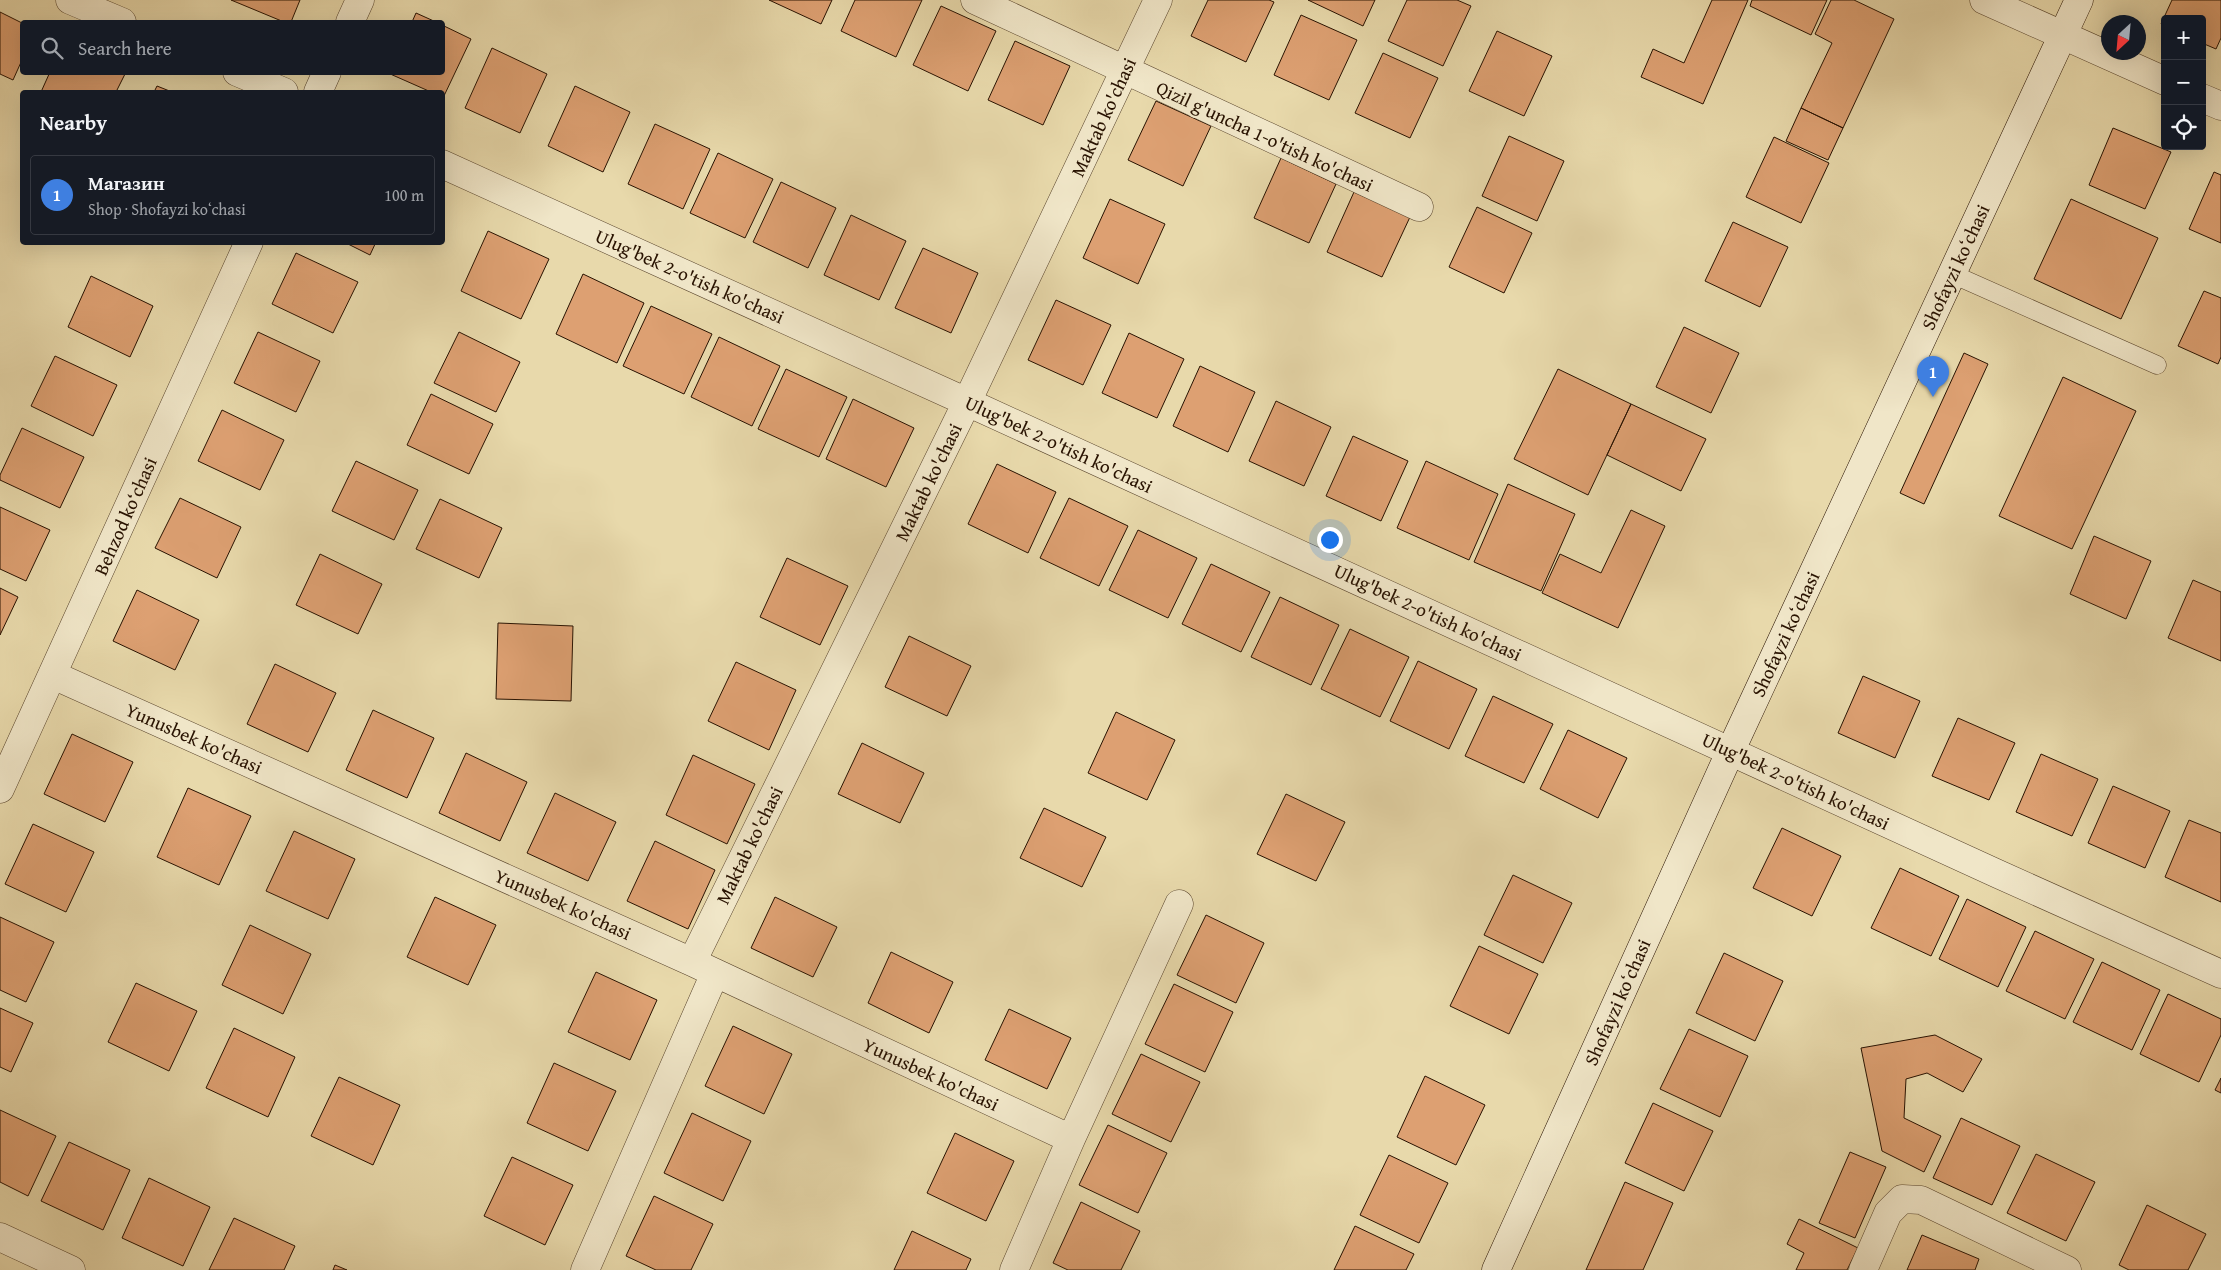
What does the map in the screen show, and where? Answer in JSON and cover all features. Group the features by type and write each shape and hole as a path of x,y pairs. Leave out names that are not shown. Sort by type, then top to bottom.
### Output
{"street":[{"path":"70,0 117,20"},
{"path":"351,20 360,0"},
{"name":"Qizil g'uncha 1-o'tish ko'chasi","path":"975,0 1419,207"},
{"name":"Maktab ko'chasi","path":"585,1270 704,967 1158,0"},
{"path":"1984,0 2161,79"},
{"name":"Shofayzi koʻchasi","path":"1496,1270 1731,750 2079,0"},
{"path":"245,75 279,90"},
{"path":"319,90 326,75"},
{"path":"2206,100 2221,106"},
{"name":"Ulug'bek 2-o'tish ko'chasi","path":"445,165 2221,974"},
{"name":"Behzod ko‘chasi","path":"0,790 248,245"},
{"name":"Yunusbek ko'chasi","path":"53,675 704,967 1071,1139"},
{"path":"1014,1270 1071,1139 1179,904"},
{"path":"1863,1270 1888,1213 1902,1199 1921,1200 2067,1270"},
{"path":"0,1237 71,1270"}],"lane":[{"path":"1952,274 2157,365"}],"building":[{"path":"231,0 300,0 292,20 279,20"},
{"path":"769,0 832,0 821,24"},
{"path":"855,0 922,0 896,57 841,31"},
{"path":"1208,0 1269,0 1274,2 1246,62 1191,36"},
{"path":"1308,0 1375,0 1363,26"},
{"path":"1407,0 1457,0 1471,6 1443,66 1388,41"},
{"path":"1712,0 1748,0 1703,104 1641,77 1653,49 1684,63"},
{"path":"1752,0 1827,0 1811,35 1750,6"},
{"path":"1831,0 1854,0 1894,19 1843,128 1801,108 1832,43 1815,34"},
{"path":"2172,0 2221,0 2221,38 2216,49 2206,45 2206,15 2165,15"},
{"path":"941,6 996,31 968,91 913,65"},
{"path":"0,12 20,22 20,64 13,80 0,74"},
{"path":"416,13 432,20 413,20"},
{"path":"1301,15 1357,40 1329,100 1274,75"},
{"path":"445,26 471,39 445,94 445,90 426,90 393,75 445,75"},
{"path":"1497,31 1552,56 1524,116 1469,91"},
{"path":"1015,41 1070,66 1043,125 988,100"},
{"path":"492,48 547,74 520,133 465,108"},
{"path":"1383,53 1438,78 1410,138 1355,113"},
{"path":"49,75 124,75 117,90 42,90"},
{"path":"157,86 167,90 155,90"},
{"path":"575,86 630,112 603,172 548,146"},
{"path":"1156,101 1211,126 1183,186 1128,160"},
{"path":"1801,108 1843,128 1828,160 1786,141"},
{"path":"655,124 710,149 683,209 628,184"},
{"path":"2113,128 2161,148 2161,150 2171,152 2145,209 2089,185"},
{"path":"1509,136 1564,161 1537,221 1482,196"},
{"path":"1774,137 1829,163 1801,223 1746,197"},
{"path":"718,153 773,179 745,238 690,213"},
{"path":"1281,158 1336,184 1309,243 1254,218"},
{"path":"2214,172 2221,175 2221,243 2189,229"},
{"path":"781,182 836,208 808,268 753,242"},
{"path":"1354,192 1410,217 1382,277 1327,252"},
{"path":"1110,199 1165,224 1138,284 1083,258"},
{"path":"2071,199 2158,238 2121,319 2034,279"},
{"path":"1477,207 1532,233 1504,293 1449,267"},
{"path":"851,215 906,241 879,300 824,275"},
{"path":"1733,222 1788,247 1760,307 1705,281"},
{"path":"488,231 549,259 521,319 461,291"},
{"path":"350,245 375,245 370,255"},
{"path":"923,248 978,273 951,333 895,308"},
{"path":"296,253 358,282 333,333 272,304"},
{"path":"583,274 644,303 617,363 556,334"},
{"path":"91,276 153,306 130,357 68,327"},
{"path":"2204,291 2221,298 2221,357 2218,364 2178,346"},
{"path":"1056,300 1111,325 1083,385 1028,360"},
{"path":"651,306 712,334 684,394 623,366"},
{"path":"1684,327 1739,353 1711,413 1656,387"},
{"path":"258,332 320,361 296,412 234,383"},
{"path":"459,332 520,362 496,412 434,383"},
{"path":"1129,333 1184,359 1157,418 1102,393"},
{"path":"719,337 780,366 752,426 691,397"},
{"path":"1964,353 1988,364 1924,504 1900,493"},
{"path":"55,356 117,385 93,436 31,406"},
{"path":"1200,366 1255,392 1228,452 1173,426"},
{"path":"786,369 847,397 819,457 758,429"},
{"path":"1558,369 1631,404 1588,495 1514,459"},
{"path":"2063,377 2136,411 2072,549 1999,516"},
{"path":"431,394 493,424 469,474 407,445"},
{"path":"853,399 914,428 886,487 826,459"},
{"path":"1276,401 1331,427 1304,486 1249,461"},
{"path":"1631,404 1706,439 1681,491 1607,455"},
{"path":"222,410 284,440 260,490 198,461"},
{"path":"22,428 84,457 60,508 0,480 0,475"},
{"path":"1353,436 1408,461 1381,521 1326,496"},
{"path":"356,461 418,490 394,540 332,511"},
{"path":"1426,461 1498,494 1469,560 1397,528"},
{"path":"997,464 1056,492 1028,553 968,524"},
{"path":"1508,484 1575,514 1541,591 1474,562"},
{"path":"180,498 241,527 217,578 155,548"},
{"path":"1069,498 1128,526 1099,586 1040,558"},
{"path":"440,499 502,528 479,578 416,549"},
{"path":"0,507 50,530 26,581 0,569"},
{"path":"1631,510 1665,526 1618,628 1542,593 1560,554 1601,573"},
{"path":"1138,530 1197,558 1168,618 1109,590"},
{"path":"2094,536 2151,561 2126,619 2070,594"},
{"path":"320,554 382,584 358,634 296,605"},
{"path":"787,558 848,586 820,645 760,617"},
{"path":"1211,564 1270,592 1241,652 1182,624"},
{"path":"2193,580 2221,592 2221,661 2168,638"},
{"path":"0,588 18,597 0,635"},
{"path":"137,590 199,620 175,670 113,641"},
{"path":"1280,597 1339,625 1311,685 1251,657"},
{"path":"498,623 573,626 571,701 496,699"},
{"path":"1350,629 1409,657 1380,717 1321,689"},
{"path":"909,636 971,666 947,716 885,687"},
{"path":"1418,661 1477,689 1449,749 1390,721"},
{"path":"736,662 796,690 769,750 708,721"},
{"path":"275,664 336,693 308,752 247,724"},
{"path":"1863,676 1920,701 1895,758 1838,733"},
{"path":"1493,696 1553,724 1524,783 1465,756"},
{"path":"373,710 434,738 407,798 346,770"},
{"path":"1116,712 1175,740 1147,800 1088,773"},
{"path":"1958,718 2015,743 1989,800 1932,776"},
{"path":"1568,730 1627,758 1598,818 1540,789"},
{"path":"72,734 133,762 105,822 44,794"},
{"path":"862,743 924,773 900,823 838,794"},
{"path":"466,753 527,782 500,841 439,813"},
{"path":"2041,754 2098,779 2072,836 2016,812"},
{"path":"693,755 755,784 727,844 666,815"},
{"path":"2113,786 2170,811 2145,868 2088,843"},
{"path":"188,788 251,816 219,885 157,857"},
{"path":"555,793 616,822 588,881 527,853"},
{"path":"1286,794 1345,822 1316,881 1257,854"},
{"path":"1044,808 1106,837 1082,887 1020,858"},
{"path":"2189,820 2221,833 2221,902 2165,877"},
{"path":"33,824 94,852 66,912 5,884"},
{"path":"1782,828 1841,856 1812,916 1753,888"},
{"path":"294,831 355,859 328,919 266,891"},
{"path":"655,841 715,870 688,929 627,901"},
{"path":"1900,868 1959,896 1931,956 1871,928"},
{"path":"1513,875 1572,903 1543,963 1484,935"},
{"path":"435,897 496,925 468,985 407,957"},
{"path":"775,897 837,927 813,977 751,948"},
{"path":"1967,899 2026,927 1998,987 1939,959"},
{"path":"1206,915 1264,943 1236,1003 1177,975"},
{"path":"0,917 54,942 26,1002 0,990"},
{"path":"250,925 311,954 283,1014 222,985"},
{"path":"2035,931 2094,959 2065,1019 2006,991"},
{"path":"1479,946 1538,974 1509,1034 1450,1006"},
{"path":"891,952 953,982 929,1033 868,1003"},
{"path":"1724,953 1783,981 1755,1041 1696,1013"},
{"path":"2102,962 2160,990 2132,1050 2073,1022"},
{"path":"596,972 657,1000 630,1060 568,1032"},
{"path":"136,983 197,1011 169,1071 108,1042"},
{"path":"1174,984 1233,1012 1205,1072 1145,1044"},
{"path":"2168,994 2221,1019 2221,1035 2199,1082 2140,1054"},
{"path":"0,1008 33,1023 11,1072 0,1067"},
{"path":"1009,1009 1071,1038 1047,1089 985,1060"},
{"path":"733,1026 792,1054 764,1114 705,1086"},
{"path":"234,1028 295,1057 268,1117 206,1088"},
{"path":"1689,1029 1748,1056 1720,1117 1660,1089"},
{"path":"1935,1035 1982,1059 1963,1092 1927,1073 1906,1079 1904,1118 1941,1136 1924,1172 1882,1151 1861,1048"},
{"path":"1141,1054 1200,1082 1171,1142 1112,1114"},
{"path":"554,1063 616,1091 588,1151 527,1123"},
{"path":"1425,1076 1485,1105 1456,1165 1397,1137"},
{"path":"339,1077 400,1105 373,1165 311,1136"},
{"path":"2221,1078 2221,1093 2215,1090"},
{"path":"1653,1103 1713,1131 1684,1191 1625,1163"},
{"path":"0,1110 56,1136 28,1196 0,1182"},
{"path":"692,1113 751,1141 723,1201 664,1173"},
{"path":"1961,1118 2020,1146 1992,1205 1933,1178"},
{"path":"1108,1125 1167,1153 1138,1213 1079,1185"},
{"path":"955,1133 1014,1161 986,1221 927,1193"},
{"path":"69,1142 130,1170 103,1230 41,1201"},
{"path":"1850,1152 1886,1167 1855,1238 1819,1223"},
{"path":"2036,1154 2095,1182 2066,1241 2007,1213"},
{"path":"1389,1155 1448,1183 1419,1243 1360,1215"},
{"path":"512,1157 573,1185 545,1245 484,1216"},
{"path":"149,1178 210,1207 183,1266 122,1238"},
{"path":"1625,1182 1673,1203 1643,1270 1586,1270"},
{"path":"654,1196 713,1224 691,1270 656,1270 626,1256"},
{"path":"1081,1202 1140,1231 1121,1270 1068,1270 1053,1263"},
{"path":"2147,1205 2206,1234 2188,1270 2129,1270 2119,1265"},
{"path":"234,1218 295,1246 284,1270 209,1270"},
{"path":"1799,1219 1858,1248 1847,1270 1796,1270 1804,1253 1787,1244"},
{"path":"1355,1226 1414,1254 1406,1270 1334,1270"},
{"path":"912,1231 971,1259 966,1270 894,1270"},
{"path":"1922,1235 1979,1259 1975,1270 1907,1270"},
{"path":"335,1265 347,1270 333,1270"}],"place":[{"name":"Магазин","path":"1933,397"}]}
